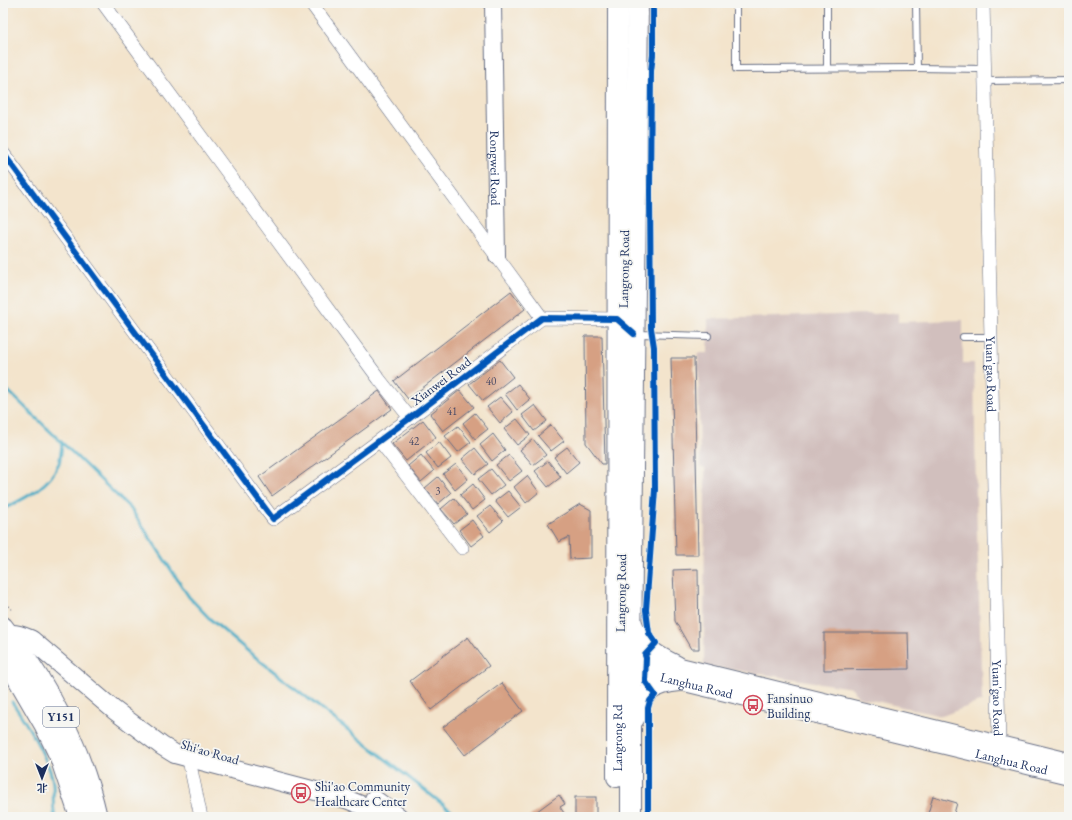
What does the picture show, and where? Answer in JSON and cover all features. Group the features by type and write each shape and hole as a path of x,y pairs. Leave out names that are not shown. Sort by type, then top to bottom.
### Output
{"main road":[{"name":"Langrong Road","path":"618,3 617,319 626,661 631,728 631,817"},
{"name":"Langrong Road","path":"626,661 631,621 638,3"},
{"path":"631,621 636,635 643,644 678,673 667,682 650,689 641,701 631,728"},
{"name":"Shi'ao Road","path":"7,632 24,636 41,648 70,674 147,735 175,754 187,752 358,792 373,799 399,817"},
{"name":"Y151","path":"7,632 41,719 60,757 80,817"},
{"name":"Y151","path":"7,632 33,670 62,718 78,754 97,817"},
{"name":"Langhua Road","path":"626,661 999,744 1069,762"},
{"name":"Langrong Rd","path":"618,817 626,661"},
{"name":"Langhua Road","path":"678,673 1069,775"},
{"name":"Shi'ao Road","path":"187,752 346,799 361,805 382,817"}],"street":[{"path":"103,3 379,379 410,418"},
{"path":"311,3 542,318 617,319 634,334"},
{"name":"Rongwei Road","path":"493,3 497,256"},
{"name":"Yuan'gao Road","path":"983,3 999,744"},
{"name":"Xianwei Road","path":"3,153 273,519 380,441 542,318"},
{"path":"380,441 462,548"},
{"path":"187,752 201,817"}],"lane":[{"path":"736,3 736,69 917,68 985,75 1069,80"},
{"path":"827,3 827,68"},
{"path":"916,3 917,68"},
{"path":"634,334 708,336"},
{"path":"963,337 991,337"}],"path":[{"path":"3,600 7,632"}],"shaded area":[{"path":"898,313 898,322 963,320 963,363 974,363 976,499 982,701 942,716 858,697 852,688 704,665 705,468 700,467 698,353 708,353 708,319"}],"building":[{"path":"511,291 525,309 408,399 394,381"},
{"path":"585,336 602,336 605,464 602,464 586,443"},
{"path":"671,358 694,358 698,555 676,555"},
{"path":"500,360 513,377 483,401 469,384"},
{"path":"518,384 530,399 517,410 505,394"},
{"path":"460,390 474,407 443,431 430,414"},
{"path":"379,391 392,409 272,496 259,477"},
{"path":"500,397 513,412 500,423 487,407"},
{"path":"535,405 547,421 534,431 522,415"},
{"path":"475,413 488,429 475,439 463,423"},
{"path":"517,419 530,435 517,445 504,429"},
{"path":"423,420 436,437 406,461 392,444"},
{"path":"551,425 564,441 551,451 538,436"},
{"path":"458,426 471,442 458,452 445,436"},
{"path":"493,434 505,450 492,461 480,445"},
{"path":"533,439 546,455 533,465 520,450"},
{"path":"439,442 451,458 438,468 426,453"},
{"path":"567,447 579,462 566,473 554,457"},
{"path":"475,448 488,464 475,474 462,459"},
{"path":"421,455 434,471 421,482 408,466"},
{"path":"509,455 522,471 509,481 496,465"},
{"path":"548,461 561,477 548,487 535,471"},
{"path":"456,464 468,479 455,490 443,474"},
{"path":"491,469 504,485 491,495 478,479"},
{"path":"527,476 539,492 526,503 514,487"},
{"path":"438,477 451,493 438,504 425,488"},
{"path":"473,484 485,500 472,510 460,495"},
{"path":"508,491 521,507 508,517 495,501"},
{"path":"454,498 467,514 454,524 441,509"},
{"path":"580,504 591,510 591,558 570,559 569,537 559,542 548,524"},
{"path":"490,506 503,521 490,532 477,516"},
{"path":"472,520 484,536 471,546 459,530"},
{"path":"698,569 699,649 691,649 675,621 673,570"},
{"path":"824,633 908,633 909,669 824,670"},
{"path":"468,637 489,666 431,710 410,681"},
{"path":"502,683 523,711 465,755 443,727"},
{"path":"559,795 565,804 560,807 566,816 565,817 529,817"},
{"path":"933,796 957,803 953,817 927,817"},
{"path":"575,797 596,797 596,817 575,817"}],"waterway":[{"path":"3,386 131,509 189,597 210,619 249,652 459,817"},
{"path":"3,509 36,491 50,479 59,463 62,444"},
{"path":"12,702 30,730 51,774 55,817"}],"cycle path":[{"path":"648,817 648,708 650,701 655,695 645,681 645,655 656,643 649,633 646,610 655,490 654,347 651,328 650,192 653,3"},
{"path":"3,153 273,519 542,318 617,319 634,334"}],"place":[{"name":"Fansinuo Building","path":"753,705"},
{"name":"Shi'ao Community Healthcare Center","path":"301,793"}]}
